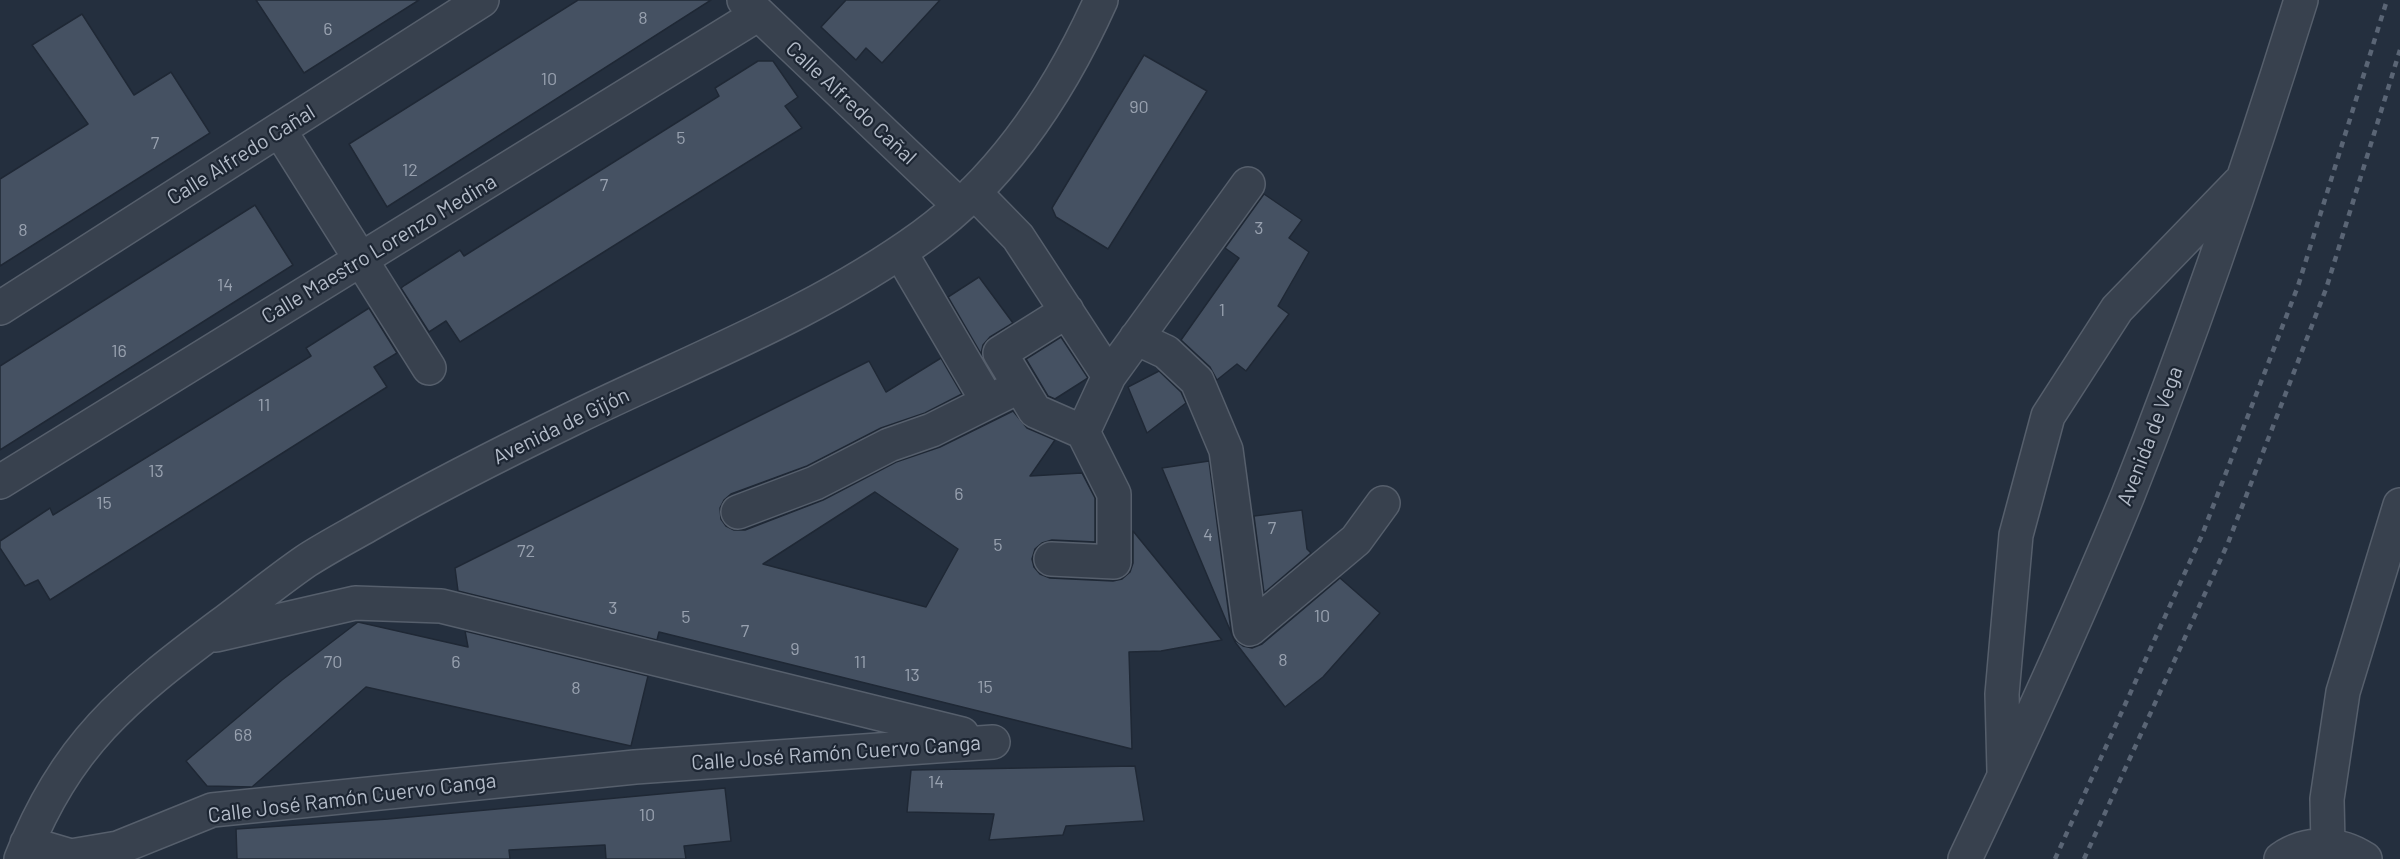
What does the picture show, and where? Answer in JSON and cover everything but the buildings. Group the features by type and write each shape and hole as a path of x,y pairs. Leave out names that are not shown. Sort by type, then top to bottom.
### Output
{"street":[{"name":"Calle Alfredo Cañal","path":"0,308 482,0"},
{"name":"Avenida de Gijón","path":"24,851 59,778 95,730 143,684 308,560 417,497 576,417 825,300 925,235 967,199 1034,122 1089,28 1101,0"},
{"name":"Avenida de Vega","path":"1965,859 2128,495 2217,261 2301,0"},
{"name":"Calle Alfredo Cañal","path":"751,7 967,199 1018,237 1109,375"},
{"name":"Calle Maestro Lorenzo Medina","path":"0,482 363,260 751,7"},
{"path":"280,131 429,368"},
{"path":"2004,776 2002,694 2016,535 2048,416 2117,309 2244,177"},
{"path":"1083,432 1109,375 1248,184"},
{"path":"900,252 988,402"},
{"path":"1051,559 1114,562 1114,494 1083,432 1035,411 1000,353 1067,311"},
{"path":"1136,339 1166,352 1197,381 1226,450 1250,629 1356,540 1383,503"},
{"path":"738,512 815,483 890,445 932,430 1020,386"},
{"path":"2328,845 2327,799 2343,692 2400,505"},
{"name":"Calle José Ramón Cuervo Canga","path":"24,851 71,856 118,848 212,810 635,767 993,742 441,606 355,603 205,637"},
{"path":"2281,859 2305,847 2328,845 2353,851 2365,859"}],"railway":[{"path":"2055,859 2202,535 2298,286 2387,0"},
{"path":"2084,859 2228,543 2326,289 2400,50"}]}
